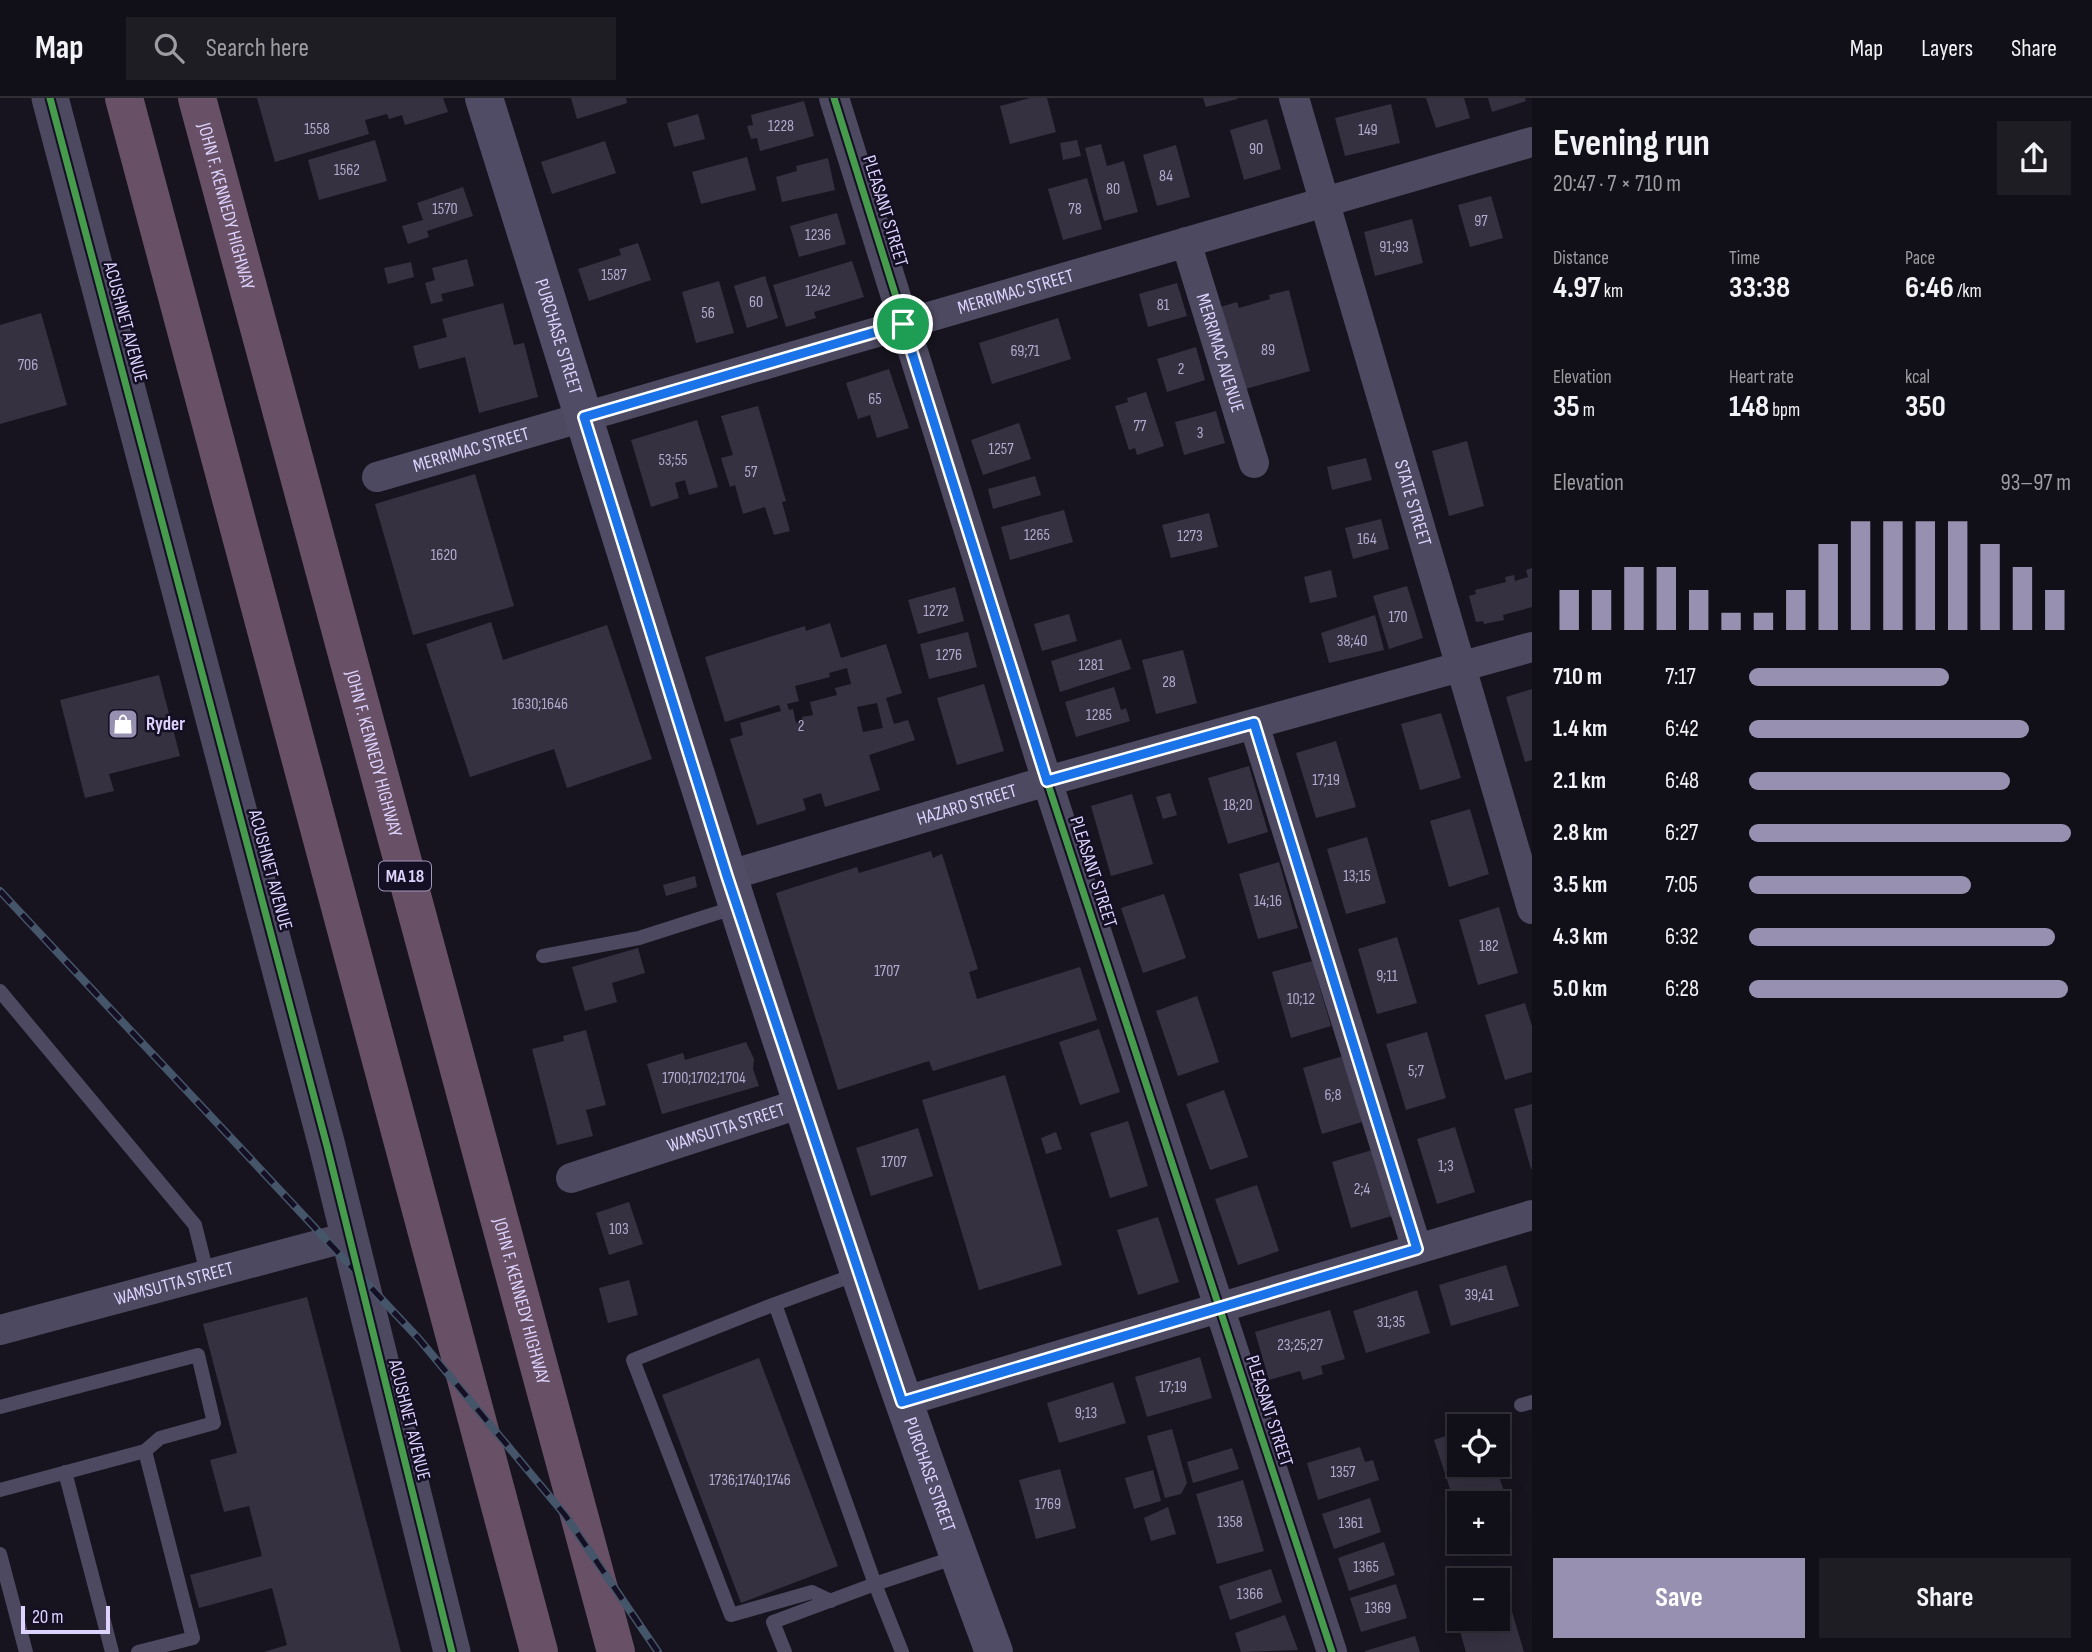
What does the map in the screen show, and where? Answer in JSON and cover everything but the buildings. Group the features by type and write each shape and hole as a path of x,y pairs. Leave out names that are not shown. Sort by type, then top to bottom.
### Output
{"highway":[{"path":"124,98 539,1652"},
{"name":"JOHN F. KENNEDY HIGHWAY","path":"197,98 616,1652"}],"main road":[{"name":"PURCHASE STREET","path":"484,98 732,892 858,1274 959,1556 988,1648"}],"street":[{"name":"ACUSHNET AVENUE","path":"50,98 323,1133 452,1652"},
{"name":"PLEASANT STREET","path":"834,98 1047,781 1332,1652"},
{"name":"STATE STREET","path":"1294,98 1532,909"},
{"name":"MERRIMAC STREET","path":"377,477 1532,142"},
{"name":"MERRIMAC AVENUE","path":"1186,242 1254,463"},
{"name":"HAZARD STREET","path":"732,892 1047,781 1532,647"},
{"path":"1254,723 1417,1249"},
{"name":"WAMSUTTA STREET","path":"571,1178 802,1103"},
{"path":"902,1402 1532,1215"},
{"name":"WAMSUTTA STREET","path":"0,1329 348,1237"}],"lane":[{"path":"543,956 639,938 732,892"},
{"path":"0,990 195,1224 207,1273"},
{"path":"831,1601 812,1592 732,1615 633,1360 858,1274"},
{"path":"775,1304 902,1652"},
{"path":"0,1408 198,1354 214,1423 160,1438 145,1451 0,1490"},
{"path":"138,1652 193,1638 145,1451"},
{"path":"65,1472 112,1652"},
{"path":"0,1553 26,1652"},
{"path":"785,1652 773,1622 959,1556"}],"railway":[{"path":"0,891 419,1339 565,1515 658,1652"}],"cycle path":[{"path":"50,98 327,1146 452,1652"},
{"path":"834,98 1047,781 1332,1652"}],"place":[{"name":"Ryder","path":"123,724"}],"route":[{"path":"903,324 1047,781 1254,723 1417,1249 902,1402 727,876 584,417 903,324"}]}
